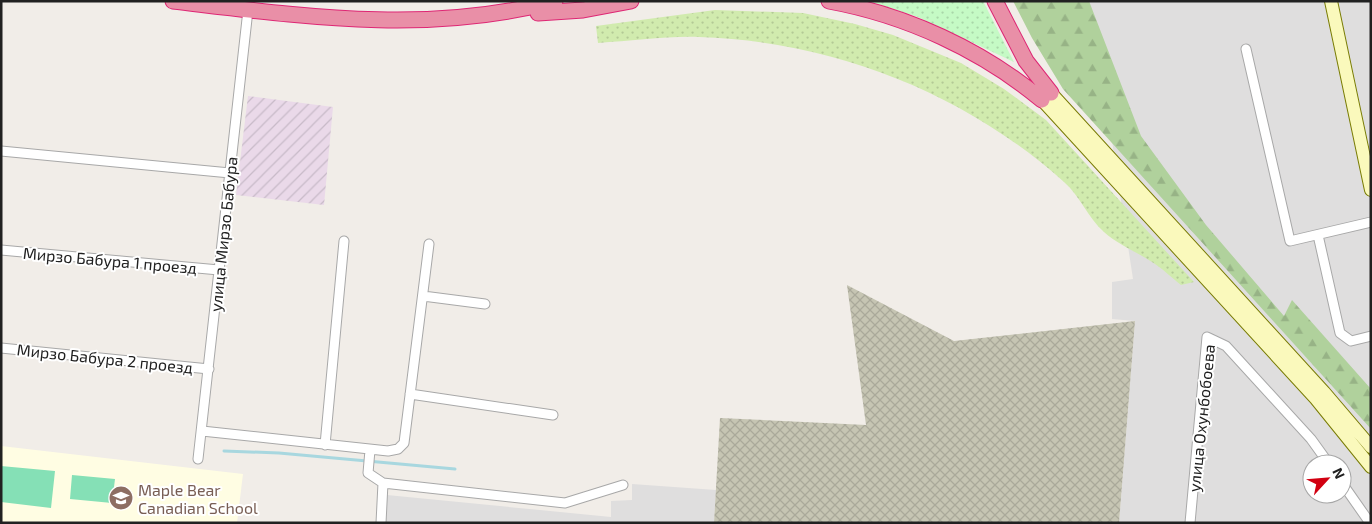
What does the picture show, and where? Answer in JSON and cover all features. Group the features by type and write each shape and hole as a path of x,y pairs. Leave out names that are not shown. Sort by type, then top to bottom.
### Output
{"highway":[{"path":"173,1 362,20 430,21 582,10 631,1"},
{"path":"476,17 555,1"},
{"path":"829,1 888,16 942,38 987,60 1046,97"},
{"path":"995,1 1046,97"}],"main road":[{"path":"1331,1 1371,190"},
{"path":"1046,97 1324,392 1371,447"},
{"path":"1046,97 1316,399 1371,467"}],"street":[{"name":"улица Мирзо Бабура","path":"198,458 248,10"},
{"path":"1246,48 1290,241 1371,222"},
{"path":"1,151 230,173"},
{"path":"1318,235 1340,333 1351,341 1371,336"},
{"path":"325,445 344,241"},
{"path":"202,431 370,450 393,451 404,443 429,244"},
{"name":"Мирзо Бабура 1 проезд","path":"1,250 219,270"},
{"path":"423,296 485,304"},
{"name":"улица Охунбобоева","path":"1190,523 1208,337 1226,346 1311,439 1322,454"},
{"name":"Мирзо Бабура 2 проезд","path":"1,348 209,369"},
{"path":"410,394 553,415"},
{"path":"370,450 368,474 383,483 565,503 623,485"},
{"path":"381,523 383,483"},
{"path":"1352,497 1370,523"}],"shaded area":[{"path":"1071,1 1371,1 1371,523 1119,523 1135,321 1112,319 1112,282 1133,279 1105,95"},
{"path":"248,96 333,107 324,205 236,195"},
{"path":"847,285 954,341 1135,321 1119,523 714,523 720,418 866,425"},
{"name":"Maple Bear Canadian School","path":"1,446 243,474 237,523 1,523"},
{"path":"632,484 716,490 714,523 385,523 387,495 611,517 611,501 632,500"}],"green space":[{"path":"868,1 983,1 1014,62 918,17"},
{"path":"1013,1 1089,1 1141,136 1206,225 1284,316 1292,300 1371,389 1371,429 1063,89 1032,38"},
{"path":"715,10 803,13 855,24 893,35 961,63 1004,89 1046,120 1194,282 1181,285 1156,264 1109,236 1093,220 1064,182 1025,150 984,122 940,98 895,78 847,61 799,49 749,41 687,37 598,43 596,26"},
{"path":"1,466 55,471 51,508 1,502"},
{"path":"72,475 115,479 112,503 70,499"}],"waterway":[{"path":"224,451 279,453 455,469"}],"place":[{"name":"Maple Bear Canadian School","path":"121,498"}]}
